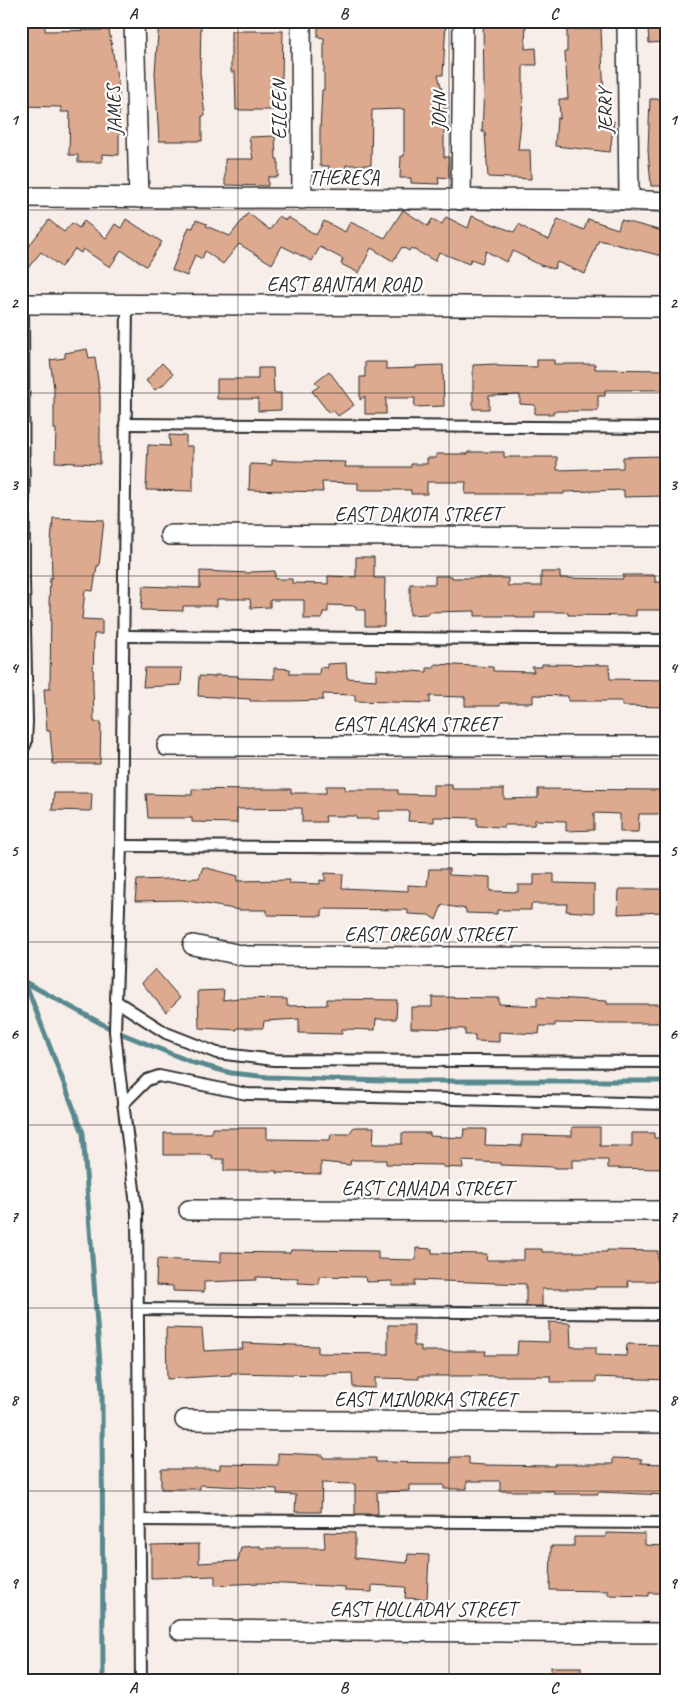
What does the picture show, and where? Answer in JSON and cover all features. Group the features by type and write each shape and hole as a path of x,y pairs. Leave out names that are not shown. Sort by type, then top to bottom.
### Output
{"street":[{"name":"JAMES","path":"134,21 139,198"},
{"name":"EILEEN","path":"301,21 302,200"},
{"name":"JOHN","path":"460,200 462,21"},
{"name":"JERRY","path":"627,21 629,200"},
{"name":"THERESA","path":"21,197 302,200 629,200 666,202"},
{"name":"EAST BANTAM ROAD","path":"22,304 666,307"},
{"name":"EAST DAKOTA STREET","path":"170,535 666,537"},
{"name":"EAST ALASKA STREET","path":"167,746 666,746"},
{"name":"EAST OREGON STREET","path":"193,945 246,956 666,958"},
{"name":"EAST CANADA STREET","path":"188,1210 666,1210"},
{"name":"EAST MINORKA STREET","path":"185,1420 666,1423"},
{"name":"EAST HOLLADAY STREET","path":"180,1630 666,1633"}],"lane":[{"path":"21,753 26,743 27,722 23,579 22,304"},
{"path":"127,305 121,846 115,1031 137,1213 141,1680"},
{"path":"126,424 666,428"},
{"path":"123,636 666,640"},
{"path":"121,846 666,850"},
{"path":"116,1000 166,1033 218,1053 274,1060 666,1062"},
{"path":"123,1104 146,1080 159,1076 247,1094 666,1104"},
{"path":"138,1309 666,1314"},
{"path":"140,1520 666,1523"}],"building":[{"path":"159,21 201,22 200,73 205,116 202,116 202,141 159,141 155,73"},
{"path":"446,21 443,75 438,75 447,108 444,108 444,157 449,157 449,178 438,177 439,184 411,183 411,178 400,178 401,156 404,156 404,109 372,110 371,165 346,165 347,175 329,175 329,166 320,166 322,90 324,90 324,38 318,37 318,23"},
{"path":"483,21 526,21 525,49 536,48 537,65 523,65 523,101 518,150 530,150 531,179 488,177 485,132 482,132 484,86"},
{"path":"21,25 45,25 45,31 109,30 119,89 119,155 102,154 102,162 78,162 78,155 69,155 70,112 61,112 61,107 21,106"},
{"path":"666,27 666,42 649,43 648,28"},
{"path":"601,28 604,100 607,100 608,121 614,121 610,152 555,146 557,118 560,119 559,99 568,99 565,52 567,51 567,30"},
{"path":"231,31 283,31 282,78 279,78 279,110 236,110 235,72 231,72"},
{"path":"650,99 666,99 666,186 651,186 648,150"},
{"path":"275,136 278,177 268,177 268,186 225,185 225,159 253,159 249,137"},
{"path":"403,210 428,226 432,219 442,224 446,217 468,228 472,216 514,232 519,224 549,240 558,219 584,230 588,219 618,229 621,220 666,232 666,257 599,240 585,274 557,262 554,269 540,265 513,251 506,262 486,251 482,263 471,259 469,264 439,252 435,261 411,248 409,251 402,247 393,261 371,248 359,273 341,264 343,259 320,247 312,261 282,246 272,264 239,244 223,264 205,251 202,259 195,255 187,276 172,270 189,227 193,228 196,220 230,236 248,213 270,230 279,216 286,220 288,217 316,235 324,221 345,232 350,222 385,238"},
{"path":"126,219 162,242 146,266 121,250 110,267 83,249 81,253 75,249 61,267 41,252 23,274 21,273 21,256 49,220 64,232 72,223 79,228 84,221 106,238 115,224 121,228"},
{"path":"87,349 89,358 95,357 100,397 100,464 55,462 54,388 50,360 65,358 65,353"},
{"path":"537,360 554,360 554,364 595,364 595,369 664,370 664,390 605,390 605,396 598,396 598,411 553,411 553,414 535,414 535,405 520,404 520,395 489,396 489,409 473,409 473,365 497,364 497,366 537,367"},
{"path":"365,362 386,362 386,369 443,365 444,406 414,407 415,398 386,398 386,414 365,414 365,396 360,400 360,377 365,377"},
{"path":"162,363 173,374 161,387 155,390 146,381"},
{"path":"258,368 273,368 274,393 281,393 281,410 258,411 258,399 217,399 217,379 258,379"},
{"path":"329,371 354,405 338,416 333,410 329,413 312,391 319,386 315,382"},
{"path":"169,435 186,436 186,446 193,446 193,491 146,490 148,445 170,446"},
{"path":"468,452 504,452 504,457 557,457 557,470 623,468 623,457 663,456 664,496 624,497 624,490 564,492 564,494 465,494 466,482 427,482 427,494 411,494 411,490 358,490 358,483 322,482 323,492 249,490 250,464 272,465 272,460 346,462 345,467 411,467 411,464 427,464 427,458 436,458 436,454 468,454"},
{"path":"53,518 104,520 99,566 97,566 93,591 85,590 82,619 102,620 102,634 94,634 93,685 94,722 101,722 100,764 53,764 50,731 47,731 44,689 50,689 51,604 49,604 50,578 52,578 51,542"},
{"path":"356,557 374,557 374,578 385,578 384,626 365,626 365,610 356,610 356,606 328,605 328,612 323,612 322,619 304,619 304,600 270,600 270,607 251,608 250,599 217,599 217,606 183,606 183,611 141,610 143,586 200,588 200,571 250,573 275,571 275,579 292,579 292,583 328,584 328,576 356,577"},
{"path":"541,572 560,572 560,578 623,579 623,575 655,575 655,582 665,582 666,610 636,610 636,616 568,615 568,612 535,612 535,618 475,616 475,611 428,612 428,614 410,615 410,584 435,584 435,576 452,576 452,578 508,578 508,586 541,586"},
{"path":"346,663 347,678 376,680 376,669 427,672 427,668 434,668 435,664 493,667 493,671 534,672 532,667 542,667 542,664 609,665 610,679 666,680 666,707 622,706 622,701 568,701 568,696 533,695 533,703 500,703 500,706 465,706 465,697 430,696 430,703 355,701 355,695 323,694 323,700 290,701 250,701 250,699 198,696 199,676 215,677 215,675 274,679 274,668 290,669 290,674 319,674 320,667 327,668 327,664"},
{"path":"145,668 182,668 181,685 143,687"},
{"path":"433,785 452,785 452,789 504,789 504,799 538,798 538,789 661,790 661,814 639,814 638,832 620,832 620,814 594,813 594,830 566,831 566,821 535,820 534,825 504,825 504,827 477,826 477,818 434,817 434,822 408,821 409,811 379,811 379,819 356,819 356,816 325,816 326,822 302,822 302,808 237,809 237,823 192,822 192,818 148,818 146,794 192,795 192,789 291,789 291,793 326,793 326,786 345,786 345,790 398,790 398,794 433,795"},
{"path":"54,793 92,793 91,811 52,810"},
{"path":"203,867 238,876 237,881 289,880 289,883 320,884 320,880 325,881 325,873 343,874 342,888 408,891 408,885 427,886 429,869 449,869 449,875 490,877 490,891 518,892 518,885 534,885 534,874 554,874 554,883 594,884 594,913 566,911 567,904 531,904 531,910 497,910 497,914 466,913 466,909 442,905 436,920 429,915 408,914 408,910 322,909 322,916 267,915 267,910 240,910 182,900 135,901 137,880 199,878"},
{"path":"619,889 662,889 663,912 618,914"},
{"path":"155,969 180,998 166,1012 142,983"},
{"path":"224,990 223,1000 238,998 287,999 287,1006 327,1005 327,999 397,1000 396,1019 376,1019 375,1030 342,1029 342,1034 299,1033 299,1019 264,1021 263,1028 237,1028 237,1030 199,1028 198,991"},
{"path":"432,997 499,998 499,1004 537,1006 537,997 607,1001 607,1004 661,1004 661,1023 555,1023 555,1026 540,1026 539,1034 499,1032 499,1042 475,1041 475,1035 465,1035 465,1029 411,1028 411,1007 432,1007"},
{"path":"354,1127 374,1127 373,1144 402,1144 402,1133 430,1133 430,1136 463,1138 464,1129 486,1129 485,1145 522,1146 522,1135 572,1136 572,1127 600,1127 600,1146 632,1146 632,1133 654,1133 654,1138 666,1138 666,1169 608,1168 608,1160 572,1160 572,1168 500,1165 500,1163 462,1161 463,1168 443,1167 443,1165 386,1164 386,1160 351,1160 350,1165 321,1162 321,1174 277,1173 277,1171 224,1171 224,1159 212,1159 212,1155 164,1155 164,1133 212,1133 212,1128 267,1128 267,1139 330,1140 331,1134 349,1134"},
{"path":"416,1248 432,1249 432,1253 487,1254 486,1260 524,1260 524,1249 542,1249 542,1252 658,1251 658,1281 627,1281 629,1287 542,1289 542,1306 526,1306 526,1284 415,1280 415,1286 392,1286 392,1281 366,1282 365,1277 319,1276 319,1284 298,1283 298,1278 256,1277 256,1280 204,1282 204,1292 173,1291 173,1286 156,1285 157,1259 221,1262 221,1252 290,1253 291,1250 378,1251 378,1259 416,1260"},
{"path":"549,1322 570,1323 571,1347 596,1347 596,1355 626,1356 627,1344 666,1345 666,1380 596,1377 596,1382 551,1382 550,1376 419,1376 419,1379 375,1378 375,1388 353,1387 352,1373 326,1375 231,1373 231,1375 167,1379 166,1328 202,1329 204,1351 243,1349 242,1343 318,1346 318,1353 388,1354 388,1325 414,1325 414,1346 421,1346 421,1351 486,1351 485,1355 517,1355 518,1341 549,1342"},
{"path":"278,1453 323,1455 323,1458 376,1458 376,1462 451,1463 451,1457 469,1457 469,1464 485,1465 555,1466 555,1464 613,1464 613,1458 642,1459 640,1463 666,1464 666,1495 598,1492 598,1494 554,1494 554,1491 500,1491 500,1481 467,1481 467,1489 444,1489 444,1485 409,1485 409,1491 377,1492 378,1514 355,1514 355,1484 322,1483 321,1512 295,1512 296,1495 277,1494 277,1489 200,1485 200,1489 161,1489 161,1469 220,1469 220,1464 278,1465"},
{"path":"324,1532 355,1533 355,1558 407,1563 408,1554 429,1555 427,1599 405,1598 406,1587 372,1585 372,1592 345,1591 345,1587 262,1583 215,1585 215,1576 151,1578 151,1545 199,1544 199,1563 238,1561 241,1547 325,1548"},
{"path":"606,1533 645,1534 645,1545 666,1546 666,1593 649,1593 649,1596 608,1595 608,1591 550,1590 551,1546 574,1546 574,1537 606,1537"},
{"path":"551,1667 581,1667 581,1680 551,1680"}],"waterway":[{"path":"21,976 25,982 83,1133 102,1392 103,1680"},
{"path":"25,982 115,1031 194,1063 231,1073 268,1077 382,1081 666,1081"}]}
